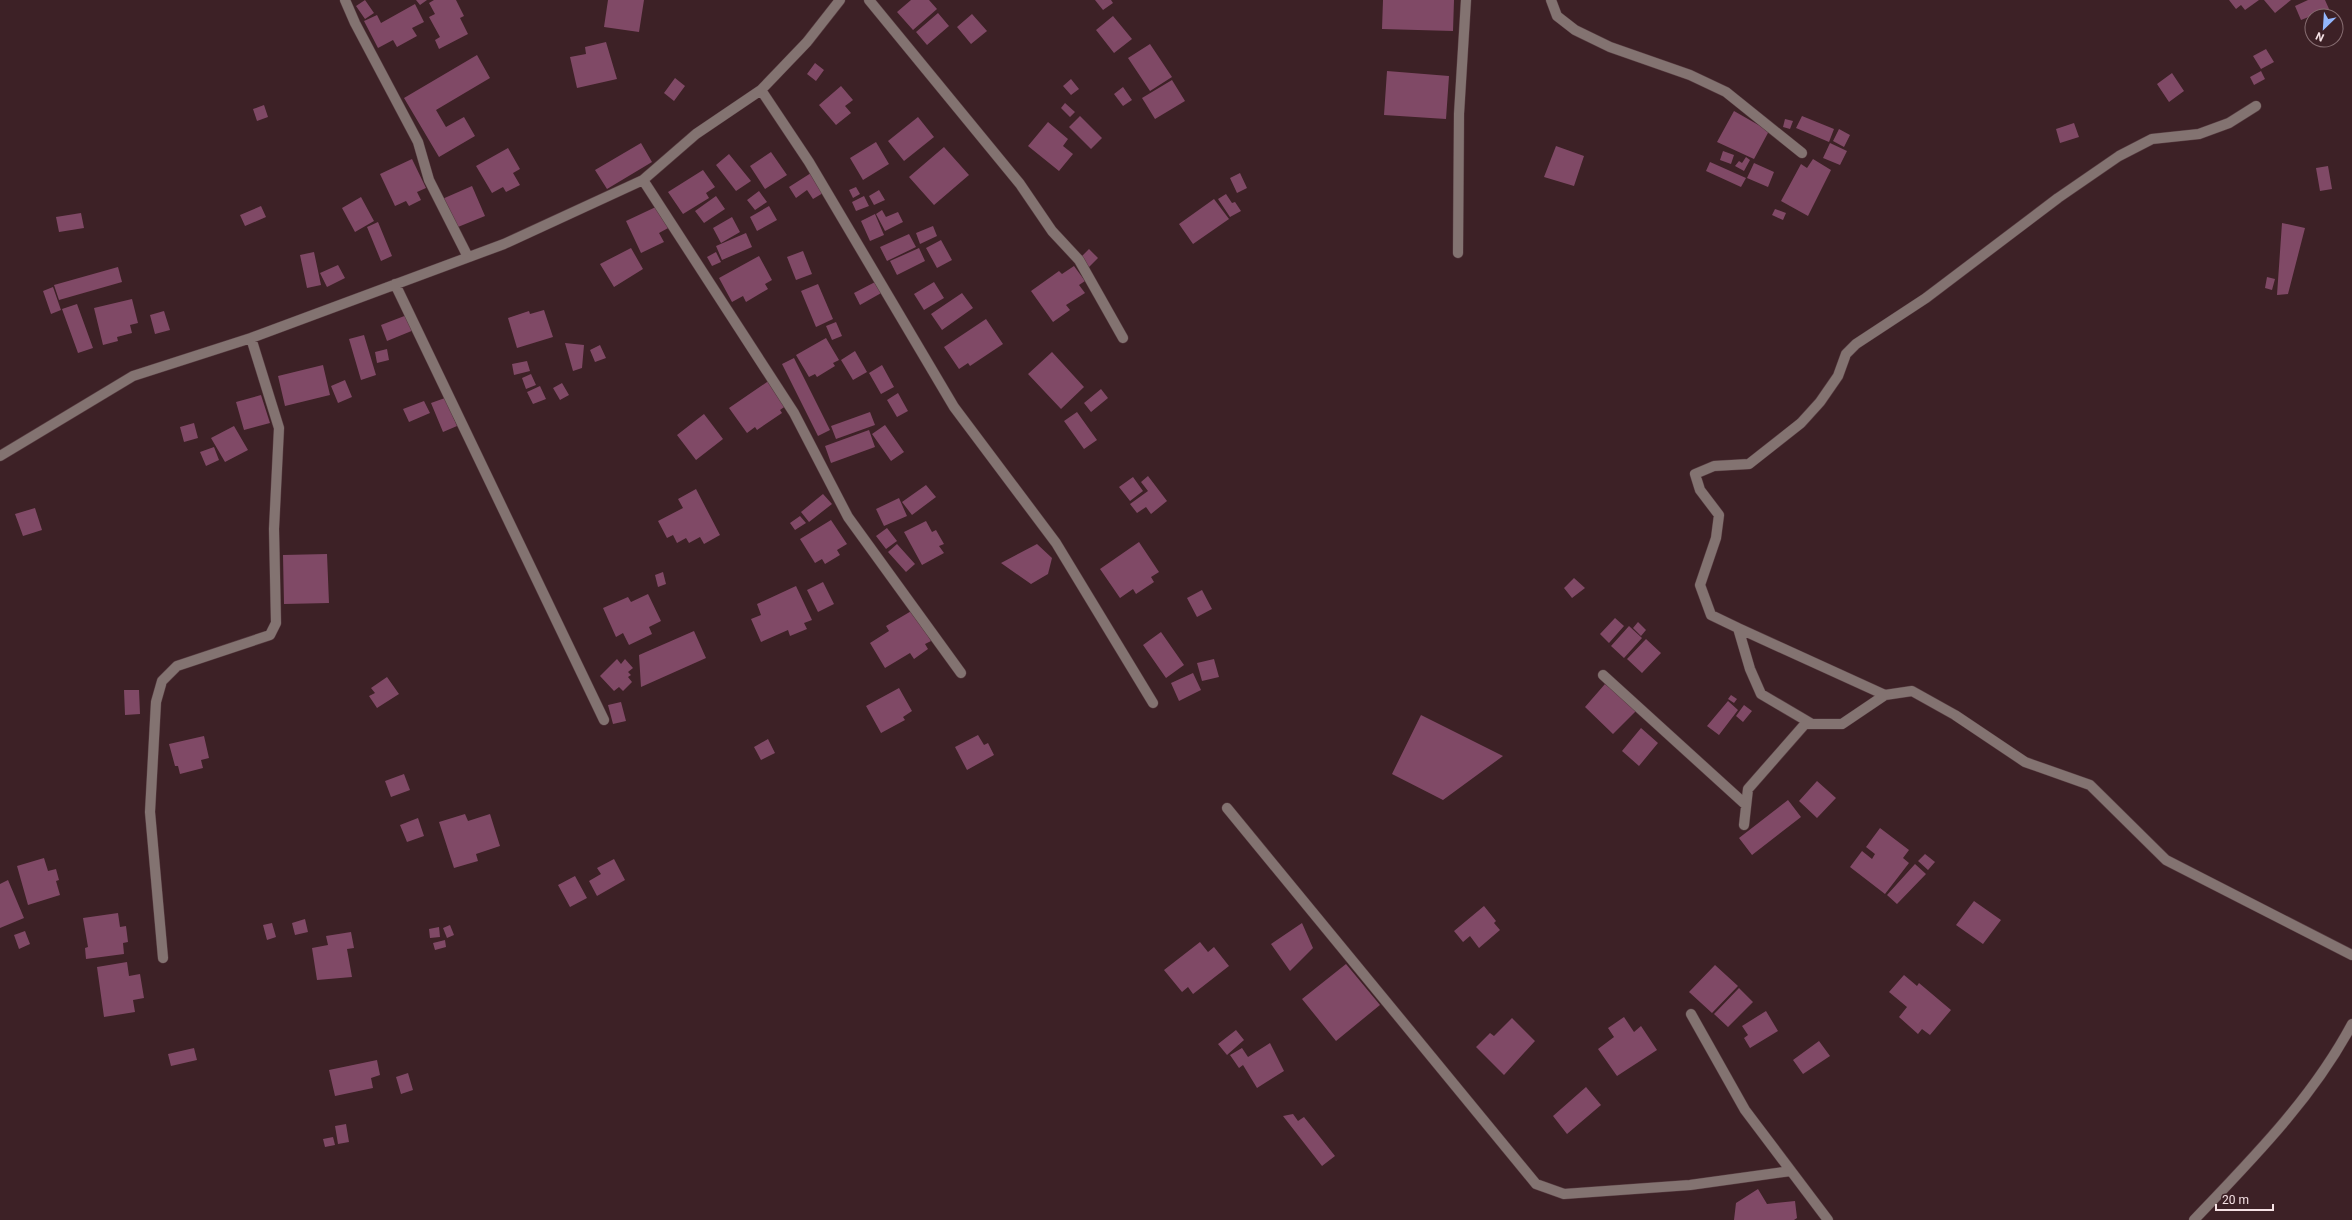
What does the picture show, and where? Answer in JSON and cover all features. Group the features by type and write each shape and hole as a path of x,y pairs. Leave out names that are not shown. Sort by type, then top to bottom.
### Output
{"street":[{"path":"345,0 354,23 418,142 429,180 468,257"},
{"path":"0,456 133,376 251,338 504,244 643,180 696,134 761,90 807,42 840,0"},
{"path":"870,0 1020,184 1052,231 1079,260 1123,338"},
{"path":"1458,253 1459,114 1466,0"},
{"path":"1551,0 1557,16 1576,30 1610,47 1690,75 1726,92 1802,153"},
{"path":"761,90 810,162 954,407 1056,543 1153,702"},
{"path":"1885,695 1738,628 1711,614 1700,585 1716,538 1719,515 1700,490 1695,474 1714,466 1749,464 1801,423 1820,402 1838,376 1846,354 1856,344 1926,298 2052,203 2119,156 2152,139 2199,134 2229,123 2256,106"},
{"path":"643,180 794,413 848,517 961,673"},
{"path":"395,284 604,720"},
{"path":"163,958 150,812 156,702 162,682 177,666 270,635 276,622 274,529 279,428 251,338"},
{"path":"1738,628 1750,669 1761,694 1812,724"},
{"path":"1603,675 1746,805"},
{"path":"1744,825 1748,789 1805,724 1842,724 1885,695 1912,691 1955,714 2025,762 2090,785 2166,860 2352,955"},
{"path":"1227,808 1536,1184 1564,1194 1690,1185 1791,1171"},
{"path":"1691,1014 1745,1110 1828,1220"},
{"path":"2194,1220 2280,1130 2336,1053 2352,1024"}],"building":[{"path":"365,0 374,13 365,19 356,6"},
{"path":"416,0 427,0 420,5"},
{"path":"434,0 456,0 464,16 460,18 468,34 439,49 435,40 440,37 429,17 435,14 429,3"},
{"path":"608,0 644,0 639,32 604,27"},
{"path":"911,0 929,0 937,9 913,30 897,12"},
{"path":"1095,0 1111,0 1113,3 1103,10"},
{"path":"1383,0 1454,0 1453,31 1382,29"},
{"path":"2229,0 2259,0 2245,10 2241,5 2236,9"},
{"path":"2264,0 2291,0 2275,13"},
{"path":"2308,0 2325,0 2329,8 2304,8 2304,19 2301,20 2295,6"},
{"path":"415,4 424,22 412,28 417,36 397,47 393,40 378,48 364,21 377,15 381,23"},
{"path":"938,13 949,26 927,45 916,32"},
{"path":"972,14 987,31 971,44 957,27"},
{"path":"1113,16 1132,39 1114,53 1096,30"},
{"path":"606,42 617,79 577,88 570,57 586,54 585,47"},
{"path":"1150,44 1172,77 1150,91 1128,58"},
{"path":"2266,49 2274,62 2261,69 2253,56"},
{"path":"477,55 490,78 436,110 446,127 464,117 475,136 439,157 404,98"},
{"path":"815,63 824,70 816,81 807,74"},
{"path":"1387,71 1449,76 1446,119 1384,115"},
{"path":"2261,71 2265,79 2254,85 2250,77"},
{"path":"2172,73 2184,91 2169,102 2157,84"},
{"path":"675,78 685,86 674,101 664,93"},
{"path":"1071,79 1079,89 1071,95 1063,86"},
{"path":"1172,80 1185,101 1155,119 1142,98"},
{"path":"841,86 853,100 845,106 851,113 836,125 819,105"},
{"path":"1123,87 1132,100 1123,106 1114,94"},
{"path":"1065,103 1075,112 1070,117 1061,108"},
{"path":"264,105 268,117 257,121 253,109"},
{"path":"1734,111 1769,131 1754,159 1717,142"},
{"path":"1080,116 1102,138 1091,149 1069,127"},
{"path":"1802,116 1834,129 1829,142 1796,128"},
{"path":"918,117 934,137 904,161 888,141"},
{"path":"1785,119 1793,121 1790,129 1783,127"},
{"path":"1048,122 1068,139 1063,146 1073,154 1059,171 1028,146"},
{"path":"2074,123 2079,137 2060,143 2056,129"},
{"path":"1839,129 1850,135 1844,147 1833,141"},
{"path":"876,142 889,164 863,180 850,158"},
{"path":"641,143 652,162 607,189 595,170"},
{"path":"1830,143 1847,151 1840,165 1823,158"},
{"path":"1556,146 1584,156 1574,186 1544,177"},
{"path":"944,147 969,175 934,205 909,177"},
{"path":"508,148 520,169 513,173 520,185 506,192 503,187 492,193 476,166"},
{"path":"1723,151 1734,155 1731,164 1720,160"},
{"path":"771,152 787,175 765,189 750,166"},
{"path":"729,154 751,181 736,191 716,165"},
{"path":"1746,157 1750,160 1744,171 1735,166 1739,161 1742,163"},
{"path":"412,159 426,188 417,192 421,200 409,206 406,201 395,206 380,174"},
{"path":"1813,159 1831,170 1808,216 1781,201 1801,164 1807,168"},
{"path":"1710,162 1746,178 1741,187 1706,171"},
{"path":"1754,163 1774,172 1768,187 1747,178"},
{"path":"2328,166 2332,189 2320,191 2316,168"},
{"path":"703,170 715,187 706,193 709,198 683,214 668,192"},
{"path":"811,173 823,193 813,199 807,190 796,198 789,187"},
{"path":"1240,173 1247,188 1237,193 1230,178"},
{"path":"472,186 485,216 453,229 440,200"},
{"path":"856,187 860,194 853,198 849,190"},
{"path":"879,190 885,200 874,205 869,196"},
{"path":"759,191 767,202 755,210 747,200"},
{"path":"1226,194 1232,203 1235,202 1241,211 1230,217 1218,199"},
{"path":"716,196 725,209 704,223 695,211"},
{"path":"864,196 869,206 856,211 852,202"},
{"path":"361,197 374,221 355,232 342,208"},
{"path":"1214,199 1229,219 1193,244 1179,224"},
{"path":"660,205 670,227 659,233 664,242 641,253 626,221"},
{"path":"261,206 266,217 245,226 240,215"},
{"path":"769,206 777,220 757,231 750,217"},
{"path":"1775,209 1786,213 1783,220 1772,215"},
{"path":"882,210 886,217 898,212 903,222 885,231 876,214"},
{"path":"81,213 84,228 59,232 56,217"},
{"path":"875,214 884,235 870,241 861,221"},
{"path":"732,217 740,232 721,243 713,228"},
{"path":"378,222 392,256 381,261 367,227"},
{"path":"2282,223 2305,228 2288,294 2277,295"},
{"path":"933,226 937,236 920,244 916,233"},
{"path":"746,233 752,247 722,260 716,246"},
{"path":"909,234 916,247 887,261 880,247"},
{"path":"941,240 952,260 937,268 926,248"},
{"path":"631,248 643,269 614,287 600,264"},
{"path":"919,248 925,261 897,275 890,261"},
{"path":"1089,249 1098,258 1089,267 1080,258"},
{"path":"803,251 812,274 796,280 787,257"},
{"path":"314,252 321,285 307,288 300,255"},
{"path":"716,252 721,262 712,266 707,257"},
{"path":"759,256 772,280 765,284 768,289 746,302 743,296 732,302 719,278"},
{"path":"338,265 345,278 327,287 320,273"},
{"path":"1074,266 1085,281 1079,285 1085,293 1066,305 1070,310 1053,322 1031,291 1059,271 1062,274"},
{"path":"118,267 122,282 59,300 54,285"},
{"path":"2267,277 2275,279 2272,290 2265,288"},
{"path":"877,281 883,292 860,305 854,293"},
{"path":"934,282 944,298 924,310 914,294"},
{"path":"818,284 833,319 816,327 801,291"},
{"path":"53,287 61,310 51,314 43,291"},
{"path":"962,293 973,308 942,330 931,314"},
{"path":"132,299 138,323 130,325 132,333 117,337 118,341 103,345 94,308"},
{"path":"77,304 93,348 78,353 62,309"},
{"path":"544,310 553,337 517,348 508,318 529,311 530,314"},
{"path":"164,311 170,330 155,334 150,315"},
{"path":"407,315 414,330 387,341 381,325"},
{"path":"986,319 1003,344 970,366 968,363 959,369 944,347"},
{"path":"836,322 842,336 832,340 826,326"},
{"path":"364,335 376,375 361,380 349,339"},
{"path":"826,338 839,360 833,363 835,366 817,377 815,374 809,377 796,355"},
{"path":"565,343 584,345 582,368 573,371"},
{"path":"600,345 606,358 595,362 590,350"},
{"path":"387,349 389,360 377,363 375,352"},
{"path":"855,351 867,372 853,380 841,360"},
{"path":"1052,352 1084,387 1061,409 1028,374"},
{"path":"794,358 830,430 818,436 782,364"},
{"path":"527,361 530,371 514,375 512,364"},
{"path":"323,365 330,395 285,406 278,376"},
{"path":"882,365 894,387 881,394 869,373"},
{"path":"531,374 536,385 526,389 522,378"},
{"path":"345,380 352,397 338,403 331,386"},
{"path":"770,380 787,405 780,410 782,413 757,430 755,427 747,433 729,408"},
{"path":"562,383 569,395 560,400 553,388"},
{"path":"540,386 546,399 533,404 527,392"},
{"path":"1101,389 1108,398 1091,412 1084,403"},
{"path":"898,393 908,411 897,417 887,400"},
{"path":"261,395 270,423 244,430 236,402"},
{"path":"445,398 457,426 443,432 431,403"},
{"path":"424,401 430,413 409,422 403,409"},
{"path":"870,412 875,425 836,439 831,426"},
{"path":"1077,412 1097,440 1084,449 1064,421"},
{"path":"704,414 723,439 696,460 677,435"},
{"path":"194,423 198,438 184,442 180,427"},
{"path":"885,425 904,452 891,461 872,434"},
{"path":"234,426 248,450 225,462 211,438"},
{"path":"869,430 875,447 831,463 825,446"},
{"path":"214,447 219,460 206,466 200,452"},
{"path":"1148,476 1167,501 1151,514 1146,507 1137,513 1130,504 1148,491 1141,482"},
{"path":"1133,477 1143,491 1130,501 1119,487"},
{"path":"926,485 936,497 912,515 902,502"},
{"path":"696,489 720,535 704,544 700,537 689,543 686,538 677,543 673,535 667,538 658,521 683,508 678,499"},
{"path":"823,494 832,504 809,522 801,512"},
{"path":"899,498 907,516 884,526 876,509"},
{"path":"35,508 42,530 23,536 15,514"},
{"path":"800,516 806,523 795,530 790,523"},
{"path":"831,520 847,544 837,550 840,555 825,564 822,559 815,563 800,539"},
{"path":"926,521 932,532 936,530 944,544 939,546 944,553 922,565 904,532"},
{"path":"887,528 897,541 886,549 876,536"},
{"path":"1139,542 1159,572 1151,577 1154,582 1136,594 1133,589 1120,598 1100,569"},
{"path":"897,544 915,564 906,572 888,552"},
{"path":"1037,544 1052,558 1048,574 1031,584 1001,563"},
{"path":"327,554 329,603 284,604 283,555"},
{"path":"663,572 666,584 658,587 655,575"},
{"path":"1574,578 1585,588 1572,598 1564,588"},
{"path":"823,582 834,604 818,612 807,590"},
{"path":"796,586 812,620 804,623 807,629 790,636 788,630 761,642 751,619 761,615 757,604"},
{"path":"1202,590 1212,609 1197,617 1187,598"},
{"path":"648,594 661,621 649,627 652,634 629,645 623,633 616,637 603,608 628,597 631,602"},
{"path":"913,610 931,641 925,644 928,649 914,659 910,653 885,668 870,643 889,631 886,626"},
{"path":"1615,618 1624,626 1609,643 1600,634"},
{"path":"1638,622 1646,630 1641,636 1633,628"},
{"path":"1629,626 1642,638 1624,658 1611,646"},
{"path":"694,631 706,658 641,687 639,655"},
{"path":"1161,632 1184,665 1166,678 1143,645"},
{"path":"1646,639 1661,653 1642,673 1627,659"},
{"path":"617,659 621,664 625,659 633,668 628,672 631,675 628,677 632,682 623,691 619,687 614,691 600,676"},
{"path":"1214,659 1219,677 1202,681 1197,663"},
{"path":"1193,673 1201,690 1179,701 1171,683"},
{"path":"387,677 399,694 377,708 369,696 375,693 371,688"},
{"path":"1605,684 1637,710 1613,734 1585,707"},
{"path":"899,688 912,711 903,717 905,720 881,733 866,706"},
{"path":"124,690 139,690 140,714 125,715"},
{"path":"1731,695 1737,699 1734,703 1728,699"},
{"path":"1728,701 1738,710 1719,735 1707,726"},
{"path":"621,702 626,721 613,724 608,705"},
{"path":"1744,705 1752,711 1743,722 1736,716"},
{"path":"1421,715 1503,756 1443,800 1392,774"},
{"path":"1641,728 1658,743 1639,766 1622,751"},
{"path":"978,735 984,745 988,743 994,755 967,770 955,747"},
{"path":"204,736 209,758 201,760 203,768 180,774 178,766 175,766 169,744"},
{"path":"768,739 775,753 761,760 754,747"},
{"path":"404,774 410,790 391,797 385,781"},
{"path":"1817,781 1836,798 1817,818 1799,801"},
{"path":"1788,800 1801,817 1752,855 1739,838"},
{"path":"465,814 468,821 490,814 500,846 476,854 478,861 454,868 439,822"},
{"path":"418,818 424,836 407,842 400,825"},
{"path":"1880,828 1909,850 1903,858 1909,863 1885,894 1850,867 1862,851 1872,859 1875,854 1866,847"},
{"path":"1925,854 1935,862 1928,870 1918,861"},
{"path":"44,858 48,871 56,869 59,880 56,881 60,895 28,905 17,866"},
{"path":"614,859 625,880 597,896 589,881 601,874 597,868"},
{"path":"1915,864 1926,874 1897,904 1887,895"},
{"path":"575,876 587,898 570,907 558,885"},
{"path":"8,880 24,918 0,928 0,884"},
{"path":"1974,901 2001,920 1983,944 1956,925"},
{"path":"1484,906 1496,921 1494,923 1500,930 1479,948 1470,936 1463,942 1454,931"},
{"path":"118,913 120,927 126,926 128,942 123,943 124,954 86,959 85,948 88,947 83,918"},
{"path":"305,919 308,932 295,935 292,923"},
{"path":"272,923 276,937 267,940 263,925"},
{"path":"1302,923 1313,948 1290,971 1271,944"},
{"path":"450,925 454,935 447,938 443,928"},
{"path":"439,927 440,937 430,938 429,929"},
{"path":"25,931 30,944 19,949 14,935"},
{"path":"351,932 354,948 347,949 352,977 317,980 312,948 328,945 326,936"},
{"path":"445,940 446,947 435,950 433,943"},
{"path":"1200,942 1208,952 1214,947 1229,966 1193,994 1188,987 1182,992 1164,970"},
{"path":"127,962 129,976 140,974 144,998 133,1000 135,1012 104,1017 97,967"},
{"path":"1346,964 1380,1005 1336,1041 1302,999"},
{"path":"1715,965 1738,986 1712,1013 1689,992"},
{"path":"1904,975 1917,986 1919,983 1951,1010 1930,1035 1922,1029 1918,1034 1899,1017 1907,1007 1889,992"},
{"path":"1739,988 1753,1002 1728,1027 1714,1014"},
{"path":"1766,1011 1778,1031 1750,1048 1744,1038 1748,1035 1742,1026"},
{"path":"1624,1017 1634,1032 1641,1026 1657,1050 1617,1076 1598,1049 1614,1037 1608,1028"},
{"path":"1512,1018 1535,1041 1504,1075 1476,1047 1490,1033 1494,1036"},
{"path":"1236,1030 1244,1040 1227,1055 1218,1044"},
{"path":"1819,1041 1830,1056 1803,1074 1793,1060"},
{"path":"1270,1043 1284,1071 1257,1088 1243,1065 1239,1068 1230,1055 1242,1048 1248,1057"},
{"path":"194,1048 197,1060 171,1066 168,1054"},
{"path":"377,1060 380,1075 371,1078 373,1088 335,1096 329,1070"},
{"path":"408,1073 413,1090 401,1094 396,1077"},
{"path":"1586,1087 1601,1105 1567,1134 1553,1116"},
{"path":"1293,1114 1298,1121 1304,1117 1335,1156 1322,1166 1283,1116"},
{"path":"346,1124 349,1142 338,1144 335,1126"},
{"path":"333,1137 335,1145 325,1147 323,1139"},
{"path":"1758,1189 1767,1204 1795,1201 1797,1218 1794,1220 1734,1220 1736,1203"}]}
